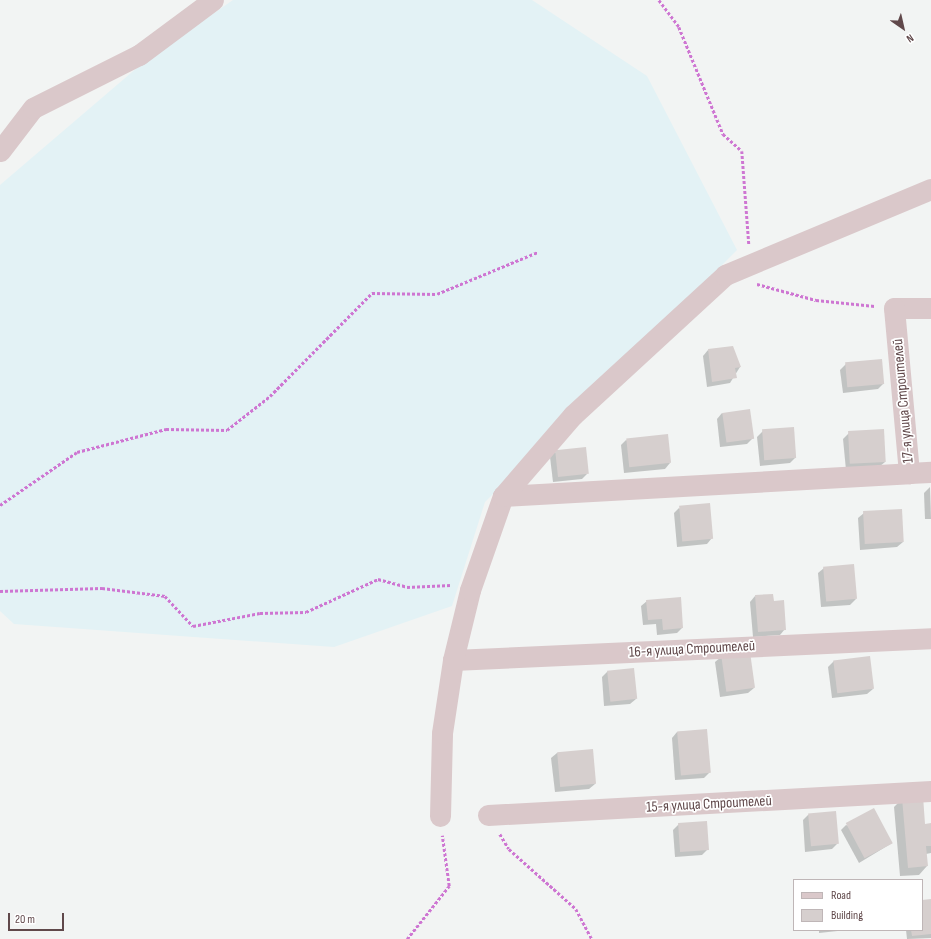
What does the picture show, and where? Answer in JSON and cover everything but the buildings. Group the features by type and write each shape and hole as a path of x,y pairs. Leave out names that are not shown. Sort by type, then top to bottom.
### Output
{"street":[{"path":"0,151 32,108 139,54 213,0"},
{"path":"440,816 442,733 453,660 470,590 503,496 584,405 725,275 754,274 931,189"},
{"path":"894,308 931,308"},
{"name":"17-я улица Строителей","path":"894,308 909,473 931,472"},
{"path":"503,496 909,473"},
{"name":"16-я улица Строителей","path":"453,660 931,638"},
{"name":"15-я улица Строителей","path":"488,815 931,792"}],"path":[{"path":"659,0 679,26 723,134 742,151 754,274 816,300 894,308"},
{"path":"0,505 77,452 166,429 227,430 270,396 372,293 438,294 538,252"},
{"path":"0,591 102,588 165,596 193,626 260,613 306,612 378,579 407,587 445,583 470,590"},
{"path":"488,815 509,848 576,909 592,939"},
{"path":"407,939 449,886 440,816"}],"sand":[{"path":"233,0 532,0 647,76 737,250 485,502 452,606 334,647 14,624 0,611 0,185 145,61"}]}
